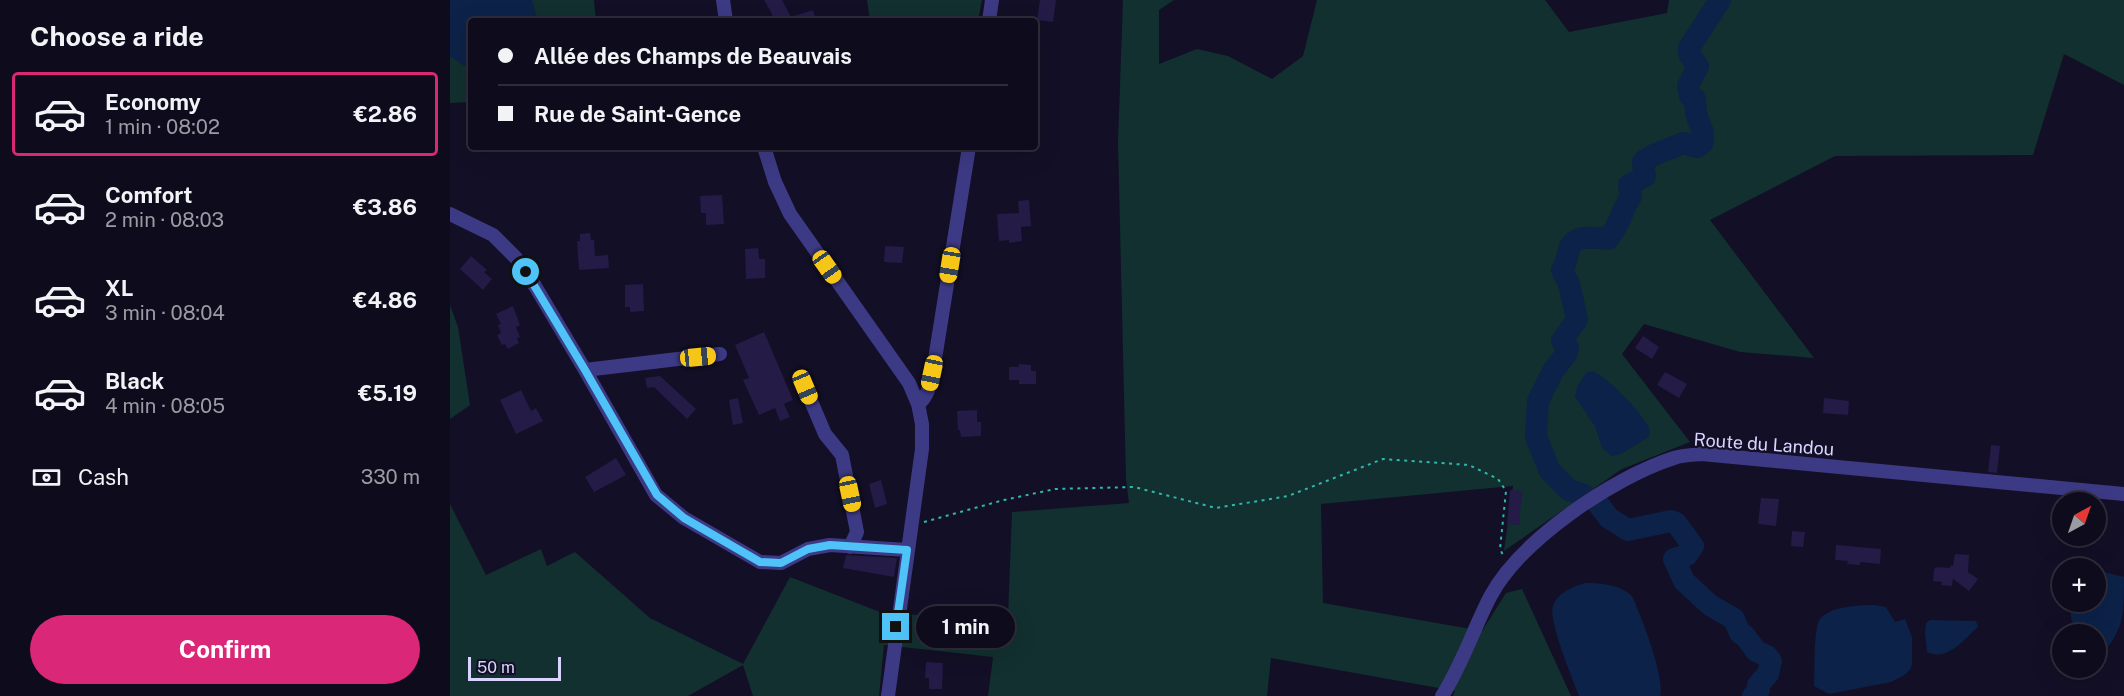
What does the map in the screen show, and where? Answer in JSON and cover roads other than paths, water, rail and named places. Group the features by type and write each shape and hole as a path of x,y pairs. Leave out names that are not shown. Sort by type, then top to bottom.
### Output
{"street":[{"path":"723,0 726,18"},
{"path":"989,18 992,0"},
{"path":"765,150 775,182 790,214 909,383 918,404 922,424 922,449 888,696"},
{"path":"918,404 929,388 935,359 969,150"},
{"path":"450,214 493,235 516,258 536,286 657,495 684,518 760,562 781,563 808,549 830,545 907,550"},
{"path":"585,370 720,354"},
{"path":"805,387 825,434 842,455 857,532 850,547"},
{"name":"Route du Landou","path":"1442,696 1454,677 1491,595 1510,568 1529,548 1550,529 1610,489 1630,477 1676,458 1702,454 2124,494"}],"water":[{"path":"450,0 532,0 537,18 468,18 468,66 464,66 450,56"},
{"path":"1592,371 1606,379 1624,396 1640,414 1649,429 1649,437 1619,455 1611,456 1602,448 1595,426 1575,397 1577,387 1586,373"},
{"path":"2106,572 2124,577 2123,613 2117,632 2106,650 2106,624 2073,624 2071,612 2106,612"},
{"path":"1586,583 1617,587 1632,596 1656,661 1661,687 1660,696 1579,696 1562,651 1552,614 1558,597 1571,588"},
{"path":"1875,605 1886,607 1895,622 1905,619 1912,637 1910,670 1891,682 1829,694 1814,686 1815,641 1820,619 1838,609"},
{"path":"1930,620 1976,621 1978,627 1949,652 1935,654 1927,652 1925,633 1926,623"}],"waterway":[{"path":"1584,495 1569,490 1550,471 1536,437 1538,401 1553,371 1567,353 1568,348 1562,341 1577,319 1569,284 1562,270 1570,247 1577,240 1582,238 1608,239 1612,234 1631,196 1629,185 1645,176 1643,162 1683,143 1698,147 1703,142 1695,99 1690,96 1688,86 1698,66 1689,54 1689,48 1720,0"},
{"path":"1599,505 1609,518 1628,530 1671,521 1676,523 1693,546 1687,555 1674,559 1684,581 1710,605 1734,619 1740,633 1756,651 1767,656 1771,661 1768,674 1758,685 1759,690 1753,696"}]}
